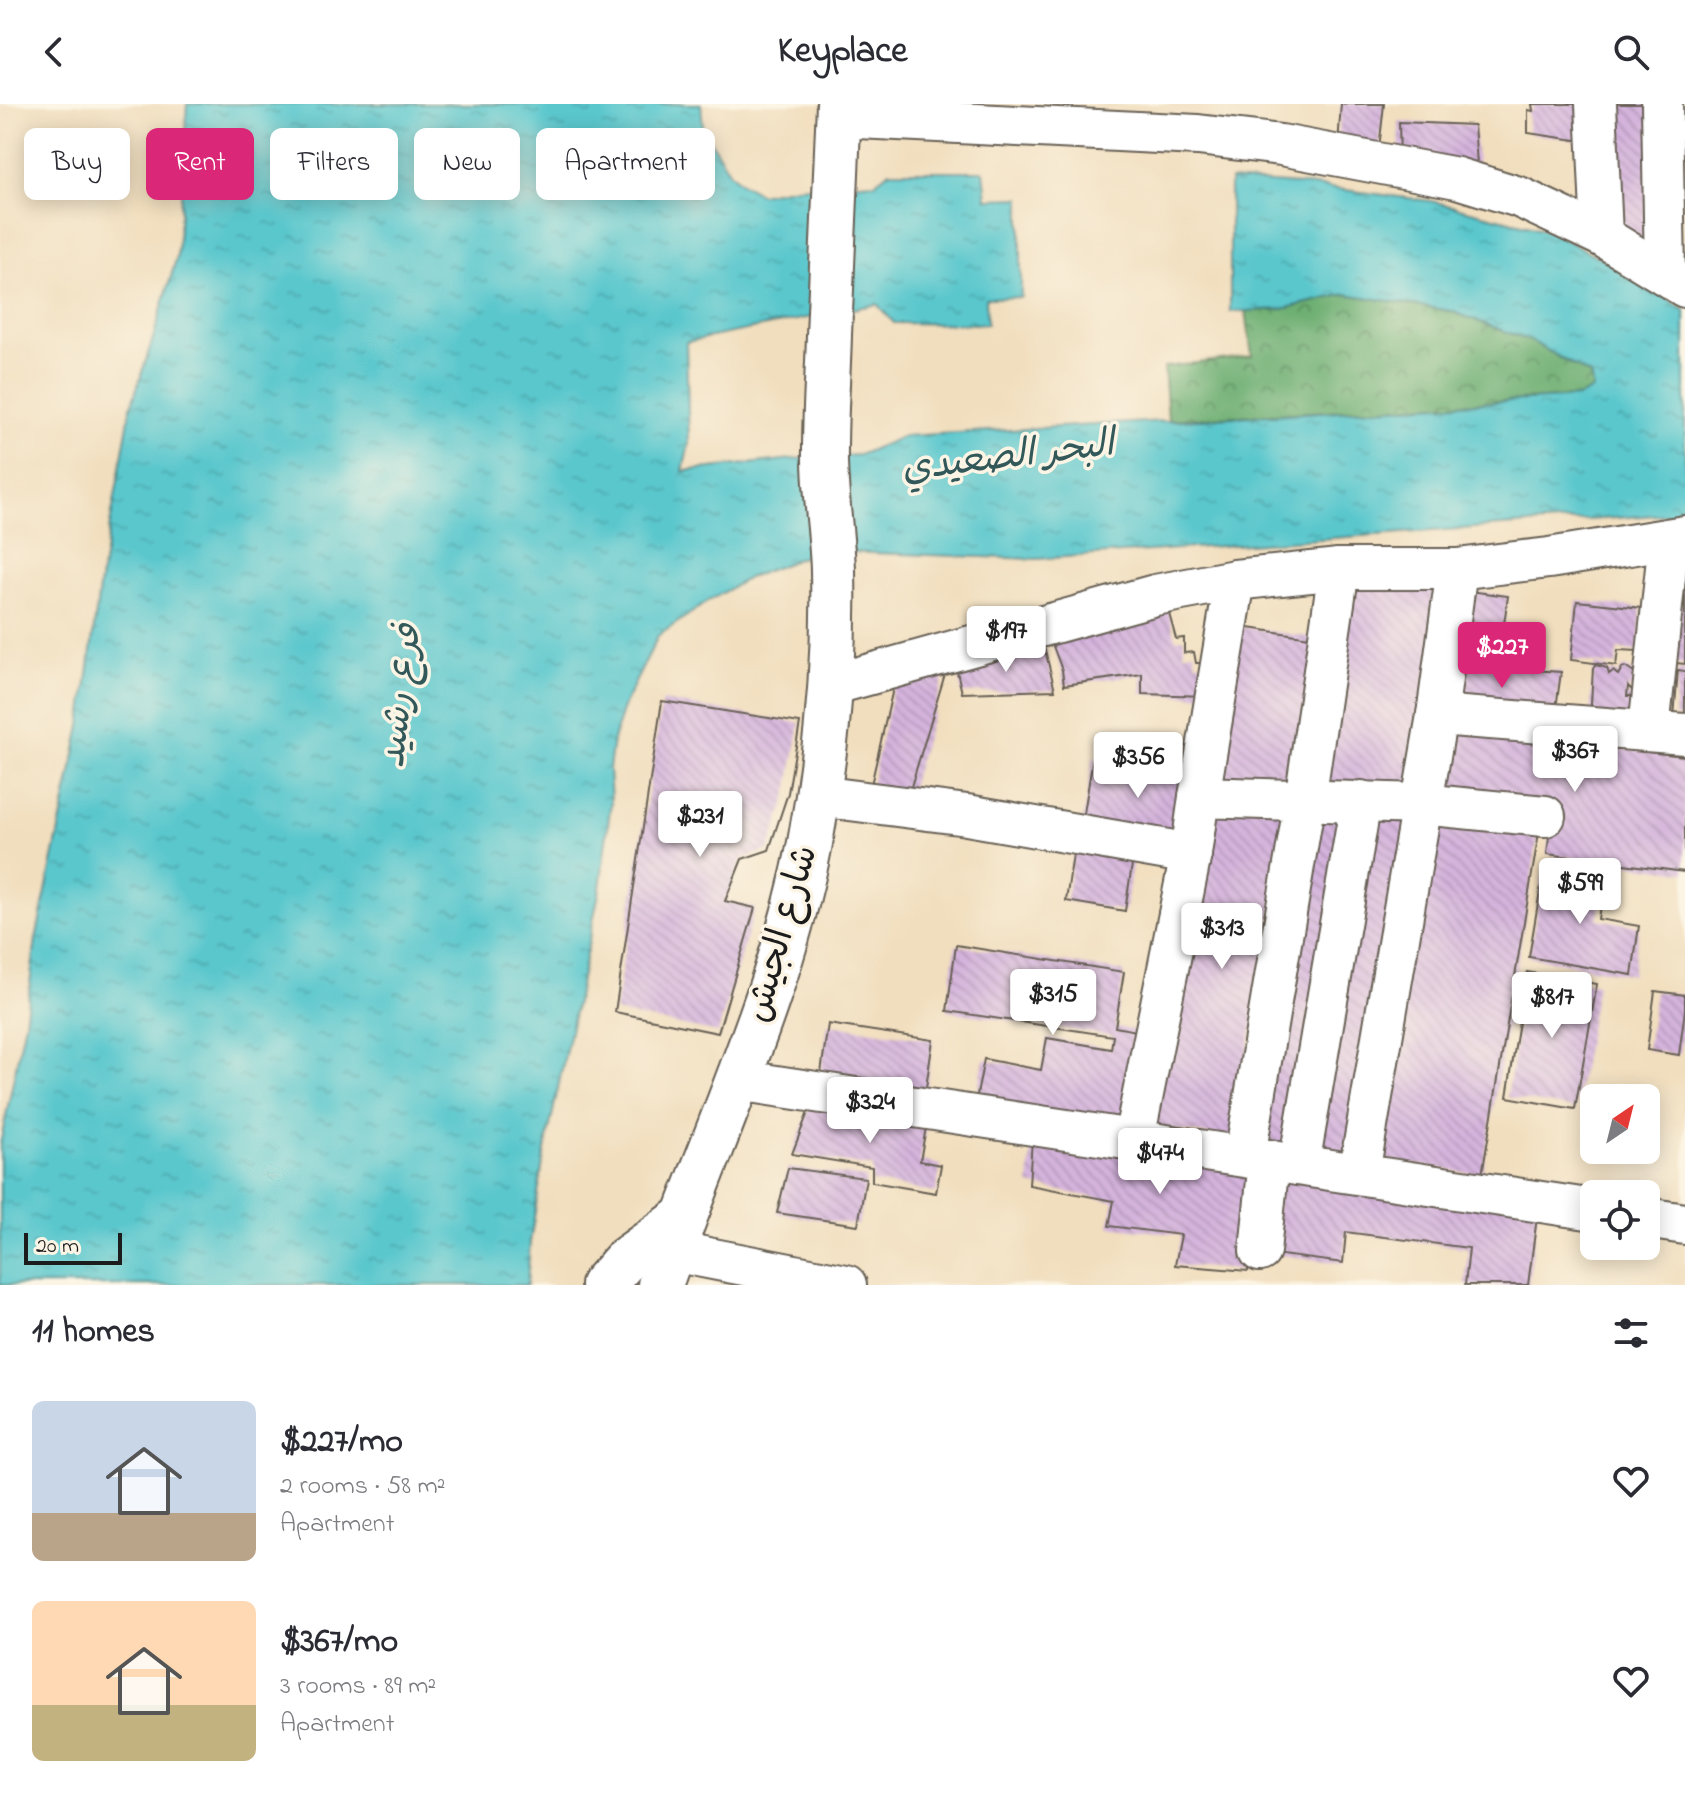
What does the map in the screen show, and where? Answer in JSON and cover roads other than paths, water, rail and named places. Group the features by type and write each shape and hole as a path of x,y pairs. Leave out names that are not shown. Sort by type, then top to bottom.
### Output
{"main road":[{"name":"شارع الجيش","path":"672,1251 761,1018 782,954 818,796 831,685 833,626 833,567 825,452 838,122"},
{"path":"603,1285 626,1259 672,1251"}],"street":[{"path":"1596,104 1602,236"},
{"path":"1670,119 1675,280"},
{"path":"838,122 1198,135 1281,145 1480,184 1519,197 1602,236 1675,280"},
{"path":"831,685 1155,595 1235,580 1339,569 1457,569 1677,537 1667,732 1437,715"},
{"path":"1260,1251 1305,800 1339,569"},
{"path":"1359,1173 1437,715 1457,569"},
{"path":"1134,1139 1191,854 1235,580"},
{"path":"818,796 967,815 1191,854"},
{"path":"1199,797 1421,804 1545,816"},
{"path":"1271,1160 1361,801"},
{"path":"737,1080 1580,1208"},
{"path":"1660,1220 1685,1224"},
{"path":"672,1251 846,1285"}],"water":[{"path":"187,104 701,104 703,128 536,128 536,200 715,200 715,149 730,173 760,194 796,187 875,182 890,171 984,171 987,199 1021,198 1021,297 986,298 987,324 894,323 877,304 686,342 689,444 683,471 859,455 904,436 1579,397 1593,389 1590,375 1531,341 1451,311 1346,294 1282,309 1230,312 1230,180 1314,186 1431,201 1546,230 1612,264 1685,310 1685,513 1037,559 845,552 810,554 748,578 658,636 623,707 613,740 609,769 611,801 600,888 545,1150 530,1242 527,1285 0,1285 0,1145 25,1022 36,939 82,721 100,581 131,407 177,256 181,200 254,200 254,128 185,128"}],"water label":[{"name":"البحر الصعيدي","path":"1008,458"},
{"name":"فرع رشيد","path":"402,696"}]}
